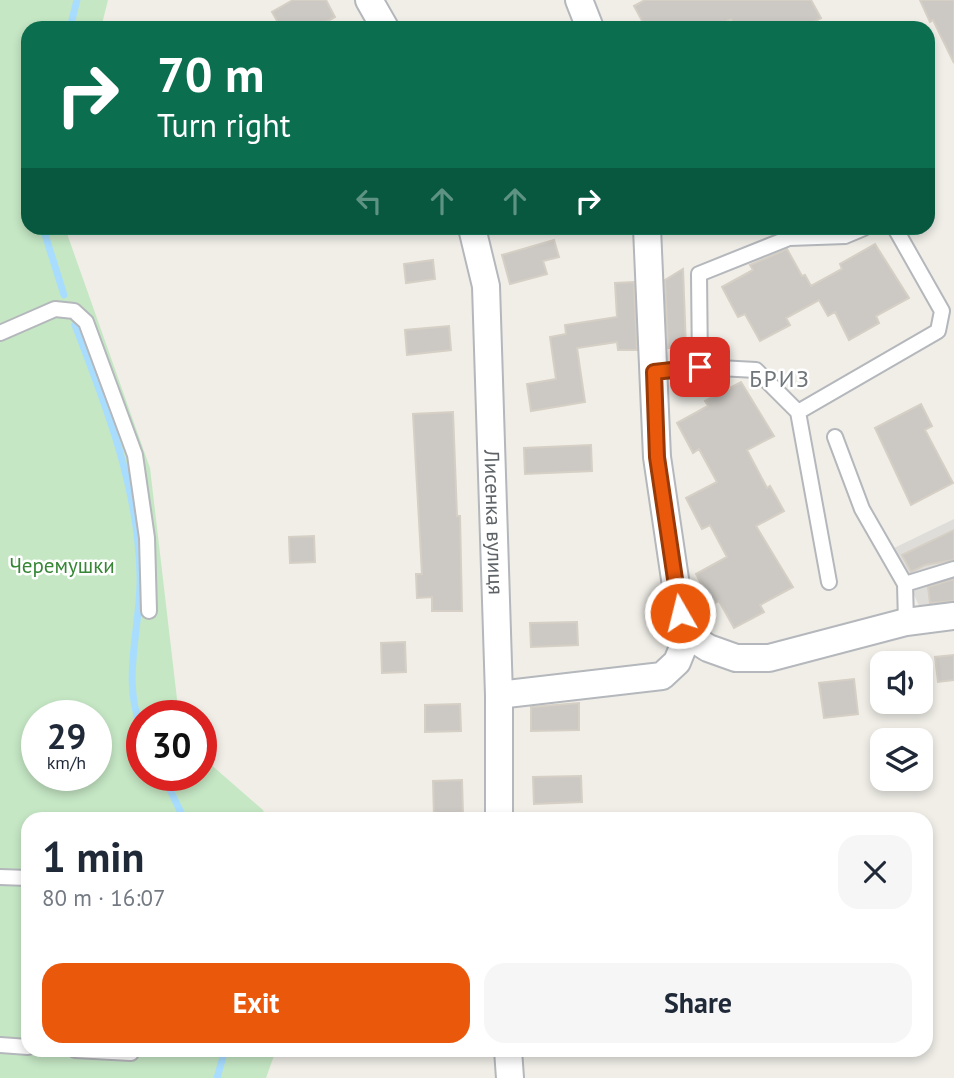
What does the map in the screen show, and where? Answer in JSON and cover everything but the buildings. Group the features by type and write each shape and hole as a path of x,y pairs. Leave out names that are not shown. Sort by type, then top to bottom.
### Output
{"street":[{"path":"369,0 381,21"},
{"path":"579,0 587,21"},
{"name":"Лисенка вулиця","path":"474,235 485,286 499,695 499,812"},
{"path":"647,235 657,457 680,613 688,635 708,648 736,658 769,658 906,622 954,616"},
{"path":"499,695 662,676 677,662 688,635"},
{"path":"508,1057 510,1078"}],"lane":[{"path":"700,367 699,274 789,239 847,235"},
{"path":"798,412 938,331 942,311 899,235"},
{"path":"0,334 55,309 74,310 86,322 135,455 147,538 149,611"},
{"path":"654,372 700,367 756,370 798,412 829,582"},
{"path":"835,437 862,509 905,584 906,622"},
{"path":"905,584 954,569"},
{"path":"0,877 21,878"},
{"path":"0,1045 21,1046"}],"shaded area":[{"path":"954,519 954,610 923,614 892,549"}],"green space":[{"name":"Черемушки","path":"0,0 108,0 103,21 21,21 21,235 67,235 150,468 177,700 126,700 126,791 217,791 217,770 264,812 21,812 21,1057 274,1057 266,1078 0,1078"}],"waterway":[{"path":"72,21 77,0"},
{"path":"45,235 64,295"},
{"path":"75,325 109,416 127,478 133,510 140,574 132,672 134,700"},
{"path":"171,791 181,812"},
{"path":"217,1078 223,1057"}],"district":[{"name":"БРИЗ","path":"780,379"}],"route":[{"path":"680,613 657,457 654,372 700,367"}]}
